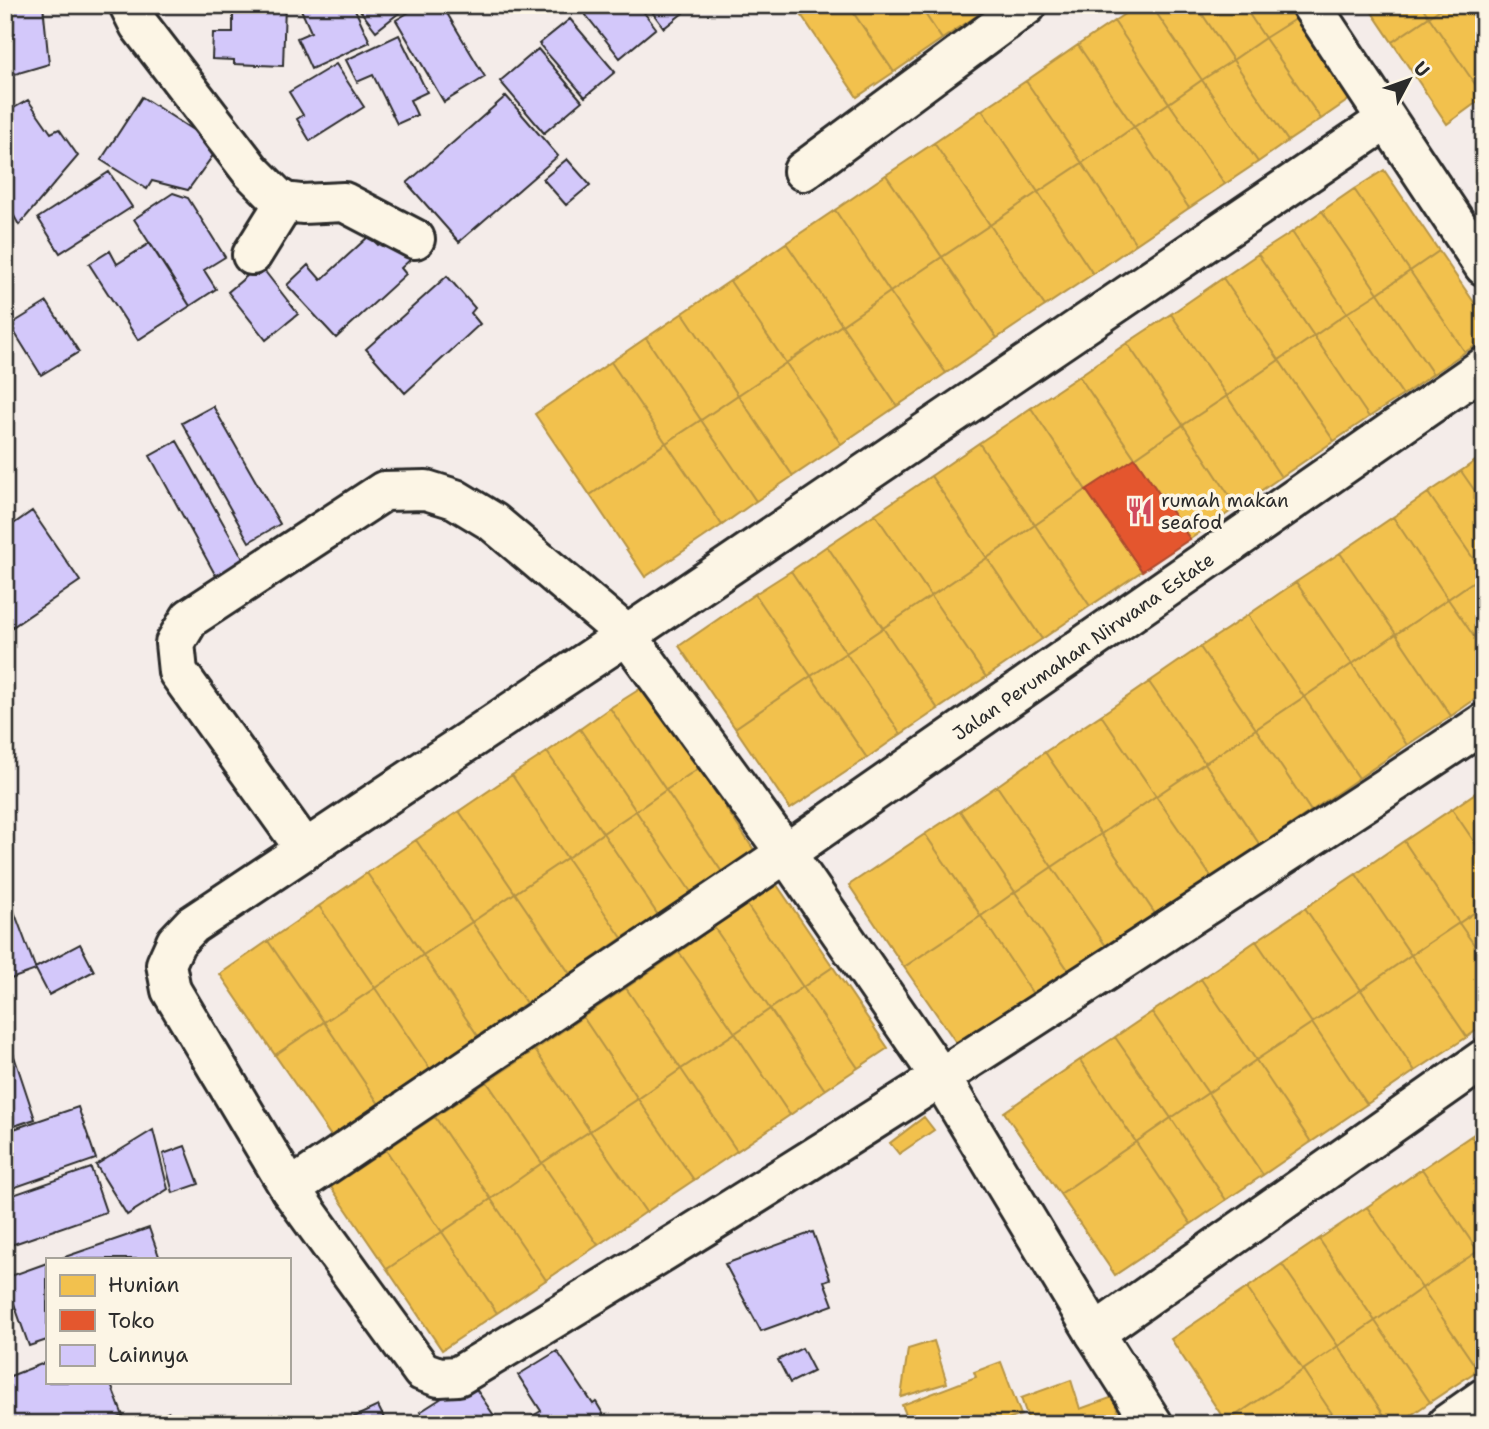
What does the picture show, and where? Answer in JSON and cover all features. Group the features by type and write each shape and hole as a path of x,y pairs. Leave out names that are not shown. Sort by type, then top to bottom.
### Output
{"street":[{"path":"128,5 139,25 251,171 276,196 285,202 302,204 344,202 415,239"},
{"path":"803,171 1027,5"},
{"path":"1311,5 1484,266"},
{"path":"1386,120 627,635 192,925 176,942 166,964 171,990 290,1189 422,1371 439,1377 457,1376 612,1284 941,1079 1484,723"},
{"path":"252,255 285,202"},
{"name":"Jalan Perumahan Nirwana Estate","path":"290,1189 786,853 1484,367"},
{"path":"305,849 178,672 175,643 190,618 384,491 426,490 455,499 493,522 627,635 786,853 941,1079 1094,1332 1153,1424"},
{"path":"1094,1332 1484,1059"},
{"path":"1447,1424 1484,1398"}],"building: Hunian":[{"path":"794,5 818,5 802,16"},
{"path":"818,5 848,5 894,72 857,97 802,16"},
{"path":"848,5 919,5 942,39 894,72"},
{"path":"919,5 993,5 942,39"},
{"path":"1138,5 1151,5 1202,80 1169,103 1114,21"},
{"path":"1151,5 1196,5 1233,60 1202,80"},
{"path":"1196,5 1243,5 1265,38 1233,60"},
{"path":"1243,5 1286,5 1295,19 1265,38"},
{"path":"1367,5 1421,5 1429,17 1392,42"},
{"path":"1421,5 1446,5 1429,17"},
{"path":"1446,5 1484,5 1484,97 1429,17"},
{"path":"1429,17 1484,97 1447,124 1392,42"},
{"path":"1295,19 1350,99 1321,119 1265,38"},
{"path":"1114,21 1169,103 1134,127 1078,45"},
{"path":"1265,38 1321,119 1288,141 1233,60"},
{"path":"1078,45 1134,127 1082,163 1026,81"},
{"path":"1233,60 1288,141 1258,162 1202,80"},
{"path":"1202,80 1258,162 1225,184 1169,103"},
{"path":"1026,81 1082,163 1038,192 982,110"},
{"path":"1169,103 1225,184 1189,208 1134,127"},
{"path":"982,110 1038,192 990,225 934,143"},
{"path":"1134,127 1189,208 1136,244 1082,163"},
{"path":"934,143 990,225 942,257 886,175"},
{"path":"1082,163 1136,244 1093,274 1038,192"},
{"path":"1384,170 1439,251 1410,271 1354,189"},
{"path":"886,175 942,257 890,292 835,210"},
{"path":"1354,189 1410,271 1378,293 1322,211"},
{"path":"1038,192 1093,274 1045,306 990,225"},
{"path":"835,210 890,292 842,325 786,243"},
{"path":"1322,211 1378,293 1347,313 1292,232"},
{"path":"990,225 1045,306 997,338 942,257"},
{"path":"1292,232 1347,313 1314,336 1258,254"},
{"path":"786,243 842,325 786,363 730,281"},
{"path":"1439,251 1484,317 1484,340 1465,352 1410,271"},
{"path":"1258,254 1314,336 1279,360 1223,278"},
{"path":"942,257 997,338 946,373 890,292"},
{"path":"1410,271 1465,352 1433,374 1378,293"},
{"path":"1223,278 1279,360 1227,396 1171,314"},
{"path":"730,281 786,363 738,395 683,313"},
{"path":"890,292 946,373 897,406 842,325"},
{"path":"1378,293 1433,374 1403,395 1347,313"},
{"path":"683,313 738,395 701,420 646,338"},
{"path":"1347,313 1403,395 1369,417 1314,336"},
{"path":"1171,314 1227,396 1183,425 1127,343"},
{"path":"842,325 897,406 841,444 786,363"},
{"path":"1314,336 1369,417 1334,441 1279,360"},
{"path":"646,338 701,420 666,443 611,362"},
{"path":"1127,343 1183,425 1135,458 1079,376"},
{"path":"1279,360 1334,441 1281,477 1227,396"},
{"path":"611,362 666,443 590,495 535,414"},
{"path":"786,363 841,444 793,476 738,395"},
{"path":"1079,376 1135,458 1086,490 1031,408"},
{"path":"738,395 793,476 756,501 701,420"},
{"path":"1227,396 1281,477 1237,507 1183,425"},
{"path":"1031,408 1086,490 1035,525 979,443"},
{"path":"701,420 756,501 722,525 666,443"},
{"path":"1183,425 1237,507 1190,539 1135,458"},
{"path":"666,443 722,525 645,577 590,495"},
{"path":"979,443 1035,525 987,558 931,476"},
{"path":"1484,455 1484,504 1461,471"},
{"path":"1461,471 1484,504 1484,574 1428,493"},
{"path":"931,476 987,558 931,596 875,514"},
{"path":"1086,490 1142,571 1090,606 1035,525"},
{"path":"1428,493 1484,574 1448,599 1393,517"},
{"path":"875,514 931,596 883,628 827,546"},
{"path":"1393,517 1448,599 1396,634 1340,553"},
{"path":"1035,525 1090,606 1042,639 987,558"},
{"path":"827,546 883,628 846,653 791,571"},
{"path":"1340,553 1396,634 1352,664 1296,582"},
{"path":"987,558 1042,639 986,677 931,596"},
{"path":"791,571 846,653 811,676 755,594"},
{"path":"1484,574 1484,651 1448,599"},
{"path":"1296,582 1352,664 1304,697 1248,615"},
{"path":"755,594 811,676 735,728 679,646"},
{"path":"931,596 986,677 938,709 883,628"},
{"path":"1448,599 1484,651 1484,693 1451,716 1396,634"},
{"path":"1248,615 1304,697 1256,729 1200,647"},
{"path":"883,628 938,709 901,734 846,653"},
{"path":"1396,634 1451,716 1407,745 1352,664"},
{"path":"1200,647 1256,729 1205,763 1149,682"},
{"path":"846,653 901,734 867,758 811,676"},
{"path":"1352,664 1407,745 1359,778 1304,697"},
{"path":"811,676 867,758 790,809 735,728"},
{"path":"1149,682 1205,763 1156,796 1101,715"},
{"path":"643,687 699,768 666,790 610,708"},
{"path":"1304,697 1359,778 1311,811 1256,729"},
{"path":"610,708 666,790 636,811 580,729"},
{"path":"1101,715 1156,796 1101,834 1045,752"},
{"path":"580,729 636,811 603,833 547,752"},
{"path":"1256,729 1311,811 1260,845 1205,763"},
{"path":"547,752 603,833 567,858 512,775"},
{"path":"1045,752 1101,834 1052,867 997,786"},
{"path":"1205,763 1260,845 1212,878 1156,796"},
{"path":"699,768 754,850 722,872 666,790"},
{"path":"512,775 567,858 515,893 459,811"},
{"path":"997,786 1052,867 1015,892 960,811"},
{"path":"1484,787 1484,856 1452,809"},
{"path":"666,790 722,872 691,892 636,811"},
{"path":"1156,796 1212,878 1156,915 1101,834"},
{"path":"1452,809 1484,856 1484,906 1459,923 1404,841"},
{"path":"459,811 515,893 472,922 416,840"},
{"path":"636,811 691,892 658,915 603,833"},
{"path":"960,811 1015,892 981,916 925,834"},
{"path":"603,833 658,915 622,938 567,858"},
{"path":"925,834 981,916 904,967 849,885"},
{"path":"1101,834 1156,915 1108,949 1052,867"},
{"path":"416,840 472,922 423,955 367,873"},
{"path":"1404,841 1459,923 1411,955 1356,874"},
{"path":"567,858 622,938 570,974 515,893"},
{"path":"1052,867 1108,949 1071,974 1015,892"},
{"path":"367,873 423,955 375,988 319,906"},
{"path":"1356,874 1411,955 1361,990 1305,908"},
{"path":"777,885 833,967 803,987 747,905"},
{"path":"1015,892 1071,974 1035,997 981,916"},
{"path":"515,893 570,974 526,1003 472,922"},
{"path":"747,905 803,987 770,1009 714,927"},
{"path":"319,906 375,988 324,1022 268,941"},
{"path":"1484,906 1484,959 1459,923"},
{"path":"1305,908 1361,990 1312,1023 1256,941"},
{"path":"981,916 1035,997 960,1048 904,967"},
{"path":"472,922 526,1003 478,1036 423,955"},
{"path":"1459,923 1484,959 1484,1025 1467,1037 1411,955"},
{"path":"714,927 770,1009 735,1033 679,952"},
{"path":"268,941 324,1022 275,1055 220,974"},
{"path":"1256,941 1312,1023 1256,1060 1201,979"},
{"path":"679,952 735,1033 681,1069 626,988"},
{"path":"423,955 478,1036 430,1069 375,988"},
{"path":"1411,955 1467,1037 1415,1071 1361,990"},
{"path":"833,967 888,1048 858,1068 803,987"},
{"path":"1201,979 1256,1060 1208,1093 1152,1012"},
{"path":"803,987 858,1068 825,1090 770,1009"},
{"path":"375,988 430,1069 379,1104 324,1022"},
{"path":"626,988 681,1069 638,1099 583,1017"},
{"path":"1361,990 1415,1071 1367,1104 1312,1023"},
{"path":"770,1009 825,1090 790,1115 735,1033"},
{"path":"1152,1012 1208,1093 1171,1118 1115,1037"},
{"path":"583,1017 638,1099 590,1131 535,1050"},
{"path":"324,1022 379,1104 331,1136 275,1055"},
{"path":"1312,1023 1367,1104 1311,1142 1256,1060"},
{"path":"735,1033 790,1115 737,1151 681,1069"},
{"path":"1115,1037 1171,1118 1136,1142 1080,1060"},
{"path":"535,1050 590,1131 542,1163 487,1082"},
{"path":"1080,1060 1136,1142 1060,1194 1004,1112"},
{"path":"1256,1060 1311,1142 1263,1175 1208,1093"},
{"path":"681,1069 737,1151 694,1180 638,1099"},
{"path":"487,1082 542,1163 491,1199 435,1117"},
{"path":"1208,1093 1263,1175 1226,1200 1171,1118"},
{"path":"638,1099 694,1180 646,1212 590,1131"},
{"path":"435,1117 491,1199 442,1232 386,1150"},
{"path":"924,1117 934,1130 899,1154 890,1143"},
{"path":"1171,1118 1226,1200 1191,1224 1136,1142"},
{"path":"1484,1127 1484,1155 1471,1136"},
{"path":"590,1131 646,1212 598,1245 542,1163"},
{"path":"1471,1136 1484,1155 1484,1247 1478,1251 1422,1169"},
{"path":"1136,1142 1191,1224 1115,1275 1060,1194"},
{"path":"386,1150 442,1232 387,1269 331,1187"},
{"path":"542,1163 598,1245 546,1280 491,1199"},
{"path":"1422,1169 1478,1251 1422,1288 1367,1207"},
{"path":"491,1199 546,1280 497,1313 442,1232"},
{"path":"1367,1207 1422,1288 1375,1321 1319,1239"},
{"path":"442,1232 497,1313 442,1350 387,1269"},
{"path":"1319,1239 1375,1321 1338,1346 1282,1264"},
{"path":"1478,1251 1484,1259 1484,1366 1478,1370 1422,1288"},
{"path":"1282,1264 1338,1346 1303,1370 1247,1288"},
{"path":"1247,1288 1303,1370 1226,1422 1171,1339"},
{"path":"1422,1288 1478,1370 1430,1402 1375,1321"},
{"path":"1375,1321 1430,1402 1398,1424 1390,1424 1338,1346"},
{"path":"934,1341 947,1383 901,1397 908,1349"},
{"path":"1338,1346 1390,1424 1339,1424 1303,1370"},
{"path":"1001,1362 1021,1415 998,1424 910,1424 902,1405 976,1377 974,1372"},
{"path":"1303,1370 1339,1424 1226,1422"},
{"path":"1071,1380 1080,1409 1113,1397 1120,1418 1104,1424 1030,1424 1021,1398"}],"building: Toko":[{"path":"1135,458 1190,539 1142,571 1086,490"}],"building: Lainnya":[{"path":"43,5 49,64 5,77 5,6"},
{"path":"233,5 285,5 283,66 234,64 234,60 212,59 213,33 233,33"},
{"path":"299,5 353,5 370,42 311,69 297,38 311,32"},
{"path":"364,5 409,5 376,31 359,9"},
{"path":"421,5 442,5 485,77 444,102 396,20"},
{"path":"578,5 638,5 656,28 620,58"},
{"path":"647,5 693,5 664,28"},
{"path":"570,19 615,72 585,97 539,44"},
{"path":"399,35 427,92 410,100 417,115 397,124 373,75 357,82 346,60"},
{"path":"538,49 582,101 544,133 500,81"},
{"path":"336,64 364,107 310,141 297,119 303,115 289,92"},
{"path":"506,96 558,156 459,242 407,183"},
{"path":"142,97 219,147 188,190 152,181 147,189 101,160"},
{"path":"28,100 51,133 59,129 78,156 19,225 5,200 5,113"},
{"path":"567,159 590,185 566,205 543,179"},
{"path":"109,172 132,207 60,253 38,218"},
{"path":"173,193 188,198 225,257 204,270 216,289 190,306 134,219"},
{"path":"369,236 378,245 389,236 411,259 401,268 406,274 336,338 287,285 308,265 321,280"},
{"path":"150,243 190,306 138,340 89,264 110,251 117,264"},
{"path":"260,265 298,314 266,340 228,292"},
{"path":"447,276 475,308 471,313 480,324 405,393 366,349"},
{"path":"47,302 79,352 41,375 10,325"},
{"path":"213,406 280,524 249,542 182,423"},
{"path":"177,441 245,562 217,578 150,456"},
{"path":"32,511 80,581 5,632 5,530"},
{"path":"5,887 36,970 5,981"},
{"path":"80,944 94,971 49,995 35,968"},
{"path":"12,1050 35,1119 5,1129 5,1053"},
{"path":"78,1107 96,1159 10,1189 5,1174 5,1132"},
{"path":"153,1130 168,1189 127,1215 96,1165"},
{"path":"185,1146 199,1184 173,1193 163,1154"},
{"path":"91,1168 106,1212 5,1247 5,1208 13,1205 10,1196"},
{"path":"149,1228 160,1258 62,1258"},
{"path":"813,1232 830,1279 824,1281 833,1305 761,1331 725,1264"},
{"path":"46,1263 46,1340 29,1346 5,1278"},
{"path":"802,1348 814,1371 790,1383 778,1360"},
{"path":"557,1351 593,1404 596,1402 609,1424 521,1423 541,1411 518,1375"},
{"path":"46,1362 46,1384 111,1384 123,1416 104,1424 5,1424 5,1378"},
{"path":"470,1380 497,1420 491,1424 428,1424 420,1412"},
{"path":"378,1406 387,1424 339,1424"},
{"path":"169,1412 174,1424 143,1424"}],"place":[{"name":"rumah makan seafod","path":"1140,511"}]}
